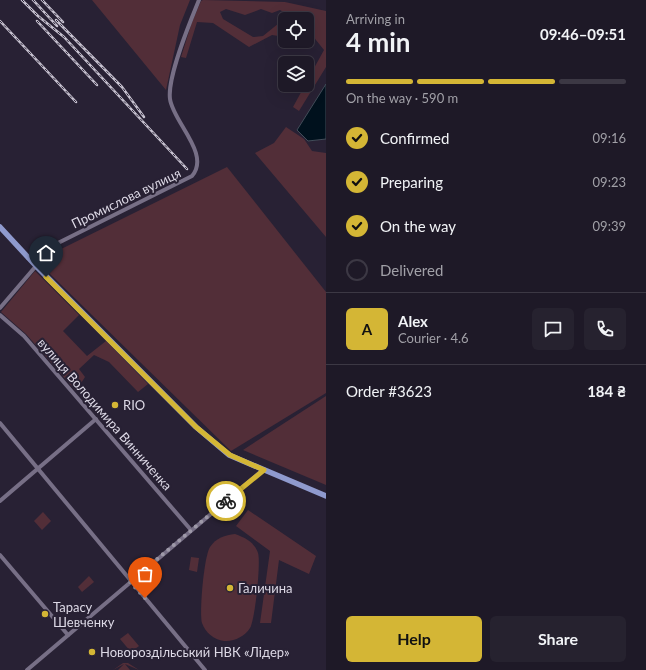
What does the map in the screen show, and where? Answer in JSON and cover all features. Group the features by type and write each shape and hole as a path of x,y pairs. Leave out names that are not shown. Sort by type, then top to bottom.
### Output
{"main road":[{"path":"0,228 28,258 211,440 230,455 326,496"}],"street":[{"name":"Промислова вулиця","path":"28,258 192,176 196,171 197,160 193,144 170,100 170,85 189,23 199,0"},
{"path":"0,308 36,266"},
{"name":"вулиця Володимира Винниченка","path":"0,315 24,336 191,530"},
{"path":"0,501 96,419"},
{"path":"0,424 38,468 130,582 205,670"},
{"path":"27,670 191,530 264,470"},
{"path":"0,555 68,635"}],"shaded area":[{"path":"92,0 190,0 180,25 166,90"},
{"path":"203,0 285,2 326,11 326,67 314,87 314,68 324,50 314,38 314,12 284,12 280,10 272,13 261,9 245,15 226,9 220,12 223,19 253,37 263,36 278,24 278,36 272,35 249,47 213,23 197,22 186,58 181,57 192,22 201,1"},
{"path":"301,92 311,92 299,111 293,107"},
{"path":"286,127 304,139 312,151 326,153 326,237 255,153 274,143"},
{"path":"227,167 326,292 326,393 231,451 48,272 45,257"},
{"path":"35,271 79,315 63,331 87,356 106,341 148,384 138,392 109,362 94,355 79,369 85,377 76,391 26,334 1,312"},
{"path":"326,396 326,485 243,450"},
{"path":"248,510 316,556 309,574 279,560 271,623 260,623 270,551 236,526"},
{"path":"43,512 51,521 42,530 34,521"},
{"name":"Галичина","path":"235,534 249,541 258,553 259,567 257,591 254,614 250,628 239,638 232,641 224,641 210,635 202,623 201,608 203,585 206,561 210,547 215,541 228,535"},
{"path":"191,557 199,558 197,572 189,570"},
{"path":"89,576 94,582 82,592 78,587"},
{"path":"128,633 139,646 131,652 120,639"},
{"path":"123,663 128,663 139,670 125,664 130,670 118,670 124,664 113,670"}],"water":[{"path":"326,84 326,139 308,141 297,130"}],"railway":[{"path":"22,0 38,16 64,37 187,169"},
{"path":"33,0 57,26"},
{"path":"42,0 63,22"},
{"path":"56,20 122,87 144,117"},
{"path":"0,21 76,102"},
{"path":"37,21 97,85"}],"way so far":[{"path":"145,598 130,582 226,501"}],"place":[{"name":"RIO","path":"115,405"},
{"name":"Галичина","path":"230,588"},
{"name":"Тарасу Шевченку","path":"45,614"},
{"name":"Новороздільський НВК «Лідер»","path":"92,652"}],"route":[{"path":"46,277 196,427 230,455 264,470 226,501"}]}
